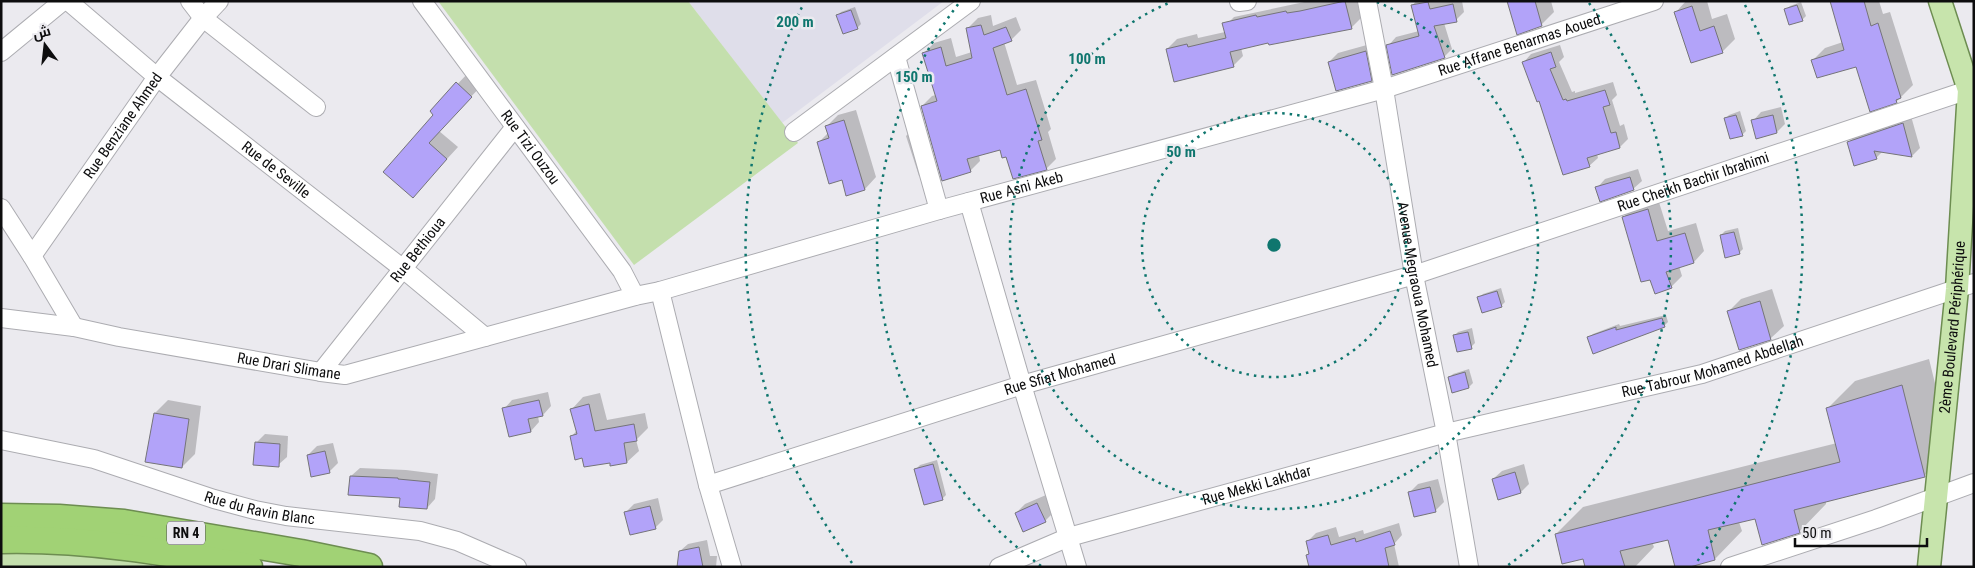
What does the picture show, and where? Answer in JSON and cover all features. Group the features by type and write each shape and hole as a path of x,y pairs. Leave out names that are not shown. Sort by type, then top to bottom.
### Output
{"highway":[{"name":"RN 4","path":"1,517 59,518 124,523 301,553 368,567"},
{"name":"RN 4","path":"1,540 34,539 96,542 152,549 249,567"}],"main road":[{"name":"2ème Boulevard Périphérique","path":"1929,567 1936,497 1965,286 1972,89 1940,1"}],"street":[{"path":"1,52 63,1"},
{"name":"Rue de Seville","path":"68,1 157,77 402,268 485,337"},
{"path":"190,1 203,18 316,107"},
{"name":"Rue Benziane Ahmed","path":"32,256 157,77 203,18 220,1"},
{"name":"Rue Tizi Ouzou","path":"422,1 622,271 635,296"},
{"path":"794,132 971,1"},
{"name":"Avenue Megraoua Mohamed","path":"1367,1 1384,89 1414,275 1446,433 1470,567"},
{"name":"Rue Affane Benarmas Aoued","path":"1384,89 1654,1"},
{"path":"896,57 939,210"},
{"name":"Rue Asni Akeb","path":"660,291 939,210 1384,89"},
{"name":"Rue Cheikh Bachir Ibrahimi","path":"1414,275 1972,89"},
{"name":"Rue Bethioua","path":"321,372 515,127"},
{"path":"969,202 1077,567"},
{"path":"1,208 74,326"},
{"name":"Rue Sfiat Mohamed","path":"708,485 1022,385 1414,275"},
{"name":"Rue Tabrour Mohamed Abdellah","path":"1446,433 1702,374 1965,286"},
{"path":"660,291 708,485 732,567"},
{"name":"Rue Drari Slimane","path":"1,318 74,326 124,338 345,375 635,296 660,291"},
{"name":"Rue Mekki Lakhdar","path":"998,567 1069,538 1446,433"},
{"name":"Rue du Ravin Blanc","path":"1,440 94,459 214,499 255,510 286,516 420,531 457,541 517,567"},
{"path":"1730,567 1876,519 1974,483"}],"shaded area":[{"path":"688,1 944,1 782,123"}],"green space":[{"path":"438,1 688,1 798,143 634,265"},
{"path":"29,547 150,562 153,567 1,567 1,549"}],"building":[{"path":"1345,1 1352,29 1269,45 1268,43 1230,52 1234,67 1174,82 1166,49 1187,44 1188,47 1226,38 1222,23 1256,15 1257,17 1286,11 1287,13 1300,11"},
{"path":"1507,1 1535,1 1542,26 1517,35"},
{"path":"1830,1 1864,1 1871,26 1878,23 1901,98 1896,100 1897,103 1870,112 1856,67 1817,78 1811,60 1844,50"},
{"path":"1428,2 1430,9 1453,4 1457,22 1434,26 1445,58 1392,75 1386,45 1419,36 1411,5"},
{"path":"1797,5 1803,21 1789,25 1784,9"},
{"path":"1692,6 1700,31 1714,26 1723,53 1691,63 1674,12"},
{"path":"851,10 858,29 843,34 836,15"},
{"path":"981,25 984,35 1006,27 1012,41 993,48 1007,95 1026,89 1042,140 1038,141 1047,170 1013,179 1006,157 1002,158 1000,150 967,159 971,172 942,181 921,106 937,101 922,53 941,47 946,66 972,58 966,28"},
{"path":"1366,51 1372,81 1336,91 1328,62"},
{"path":"1551,52 1556,67 1550,69 1563,100 1566,99 1567,101 1605,90 1610,105 1603,107 1611,133 1616,132 1620,148 1587,158 1590,167 1563,175 1539,101 1537,102 1522,62"},
{"path":"456,82 472,97 429,143 447,159 413,198 383,172 433,115 430,111"},
{"path":"1736,115 1743,136 1730,139 1724,118"},
{"path":"1773,115 1777,133 1756,139 1751,120"},
{"path":"844,120 865,190 846,196 842,180 829,184 817,142 829,138 825,126"},
{"path":"1903,123 1912,157 1874,151 1877,159 1854,166 1847,142"},
{"path":"1630,177 1634,190 1600,202 1595,187"},
{"path":"1648,209 1657,241 1685,233 1694,263 1666,272 1672,288 1655,294 1650,280 1641,282 1622,217"},
{"path":"1734,232 1740,254 1725,258 1720,235"},
{"path":"1497,291 1502,307 1482,313 1477,297"},
{"path":"1760,301 1771,340 1739,350 1727,311"},
{"path":"1662,318 1665,327 1593,354 1587,337 1616,327 1616,330"},
{"path":"1468,332 1472,349 1457,352 1453,335"},
{"path":"1465,372 1469,388 1452,393 1448,377"},
{"path":"1902,385 1925,477 1794,510 1800,533 1762,545 1755,519 1708,530 1715,560 1690,567 1675,567 1668,540 1620,551 1625,567 1585,567 1583,559 1562,564 1555,534 1840,462 1826,408"},
{"path":"539,400 543,416 528,419 531,432 509,437 502,408"},
{"path":"589,404 595,431 634,424 637,441 624,443 627,463 610,466 610,463 584,467 582,458 575,460 570,436 577,434 570,409"},
{"path":"154,413 189,419 182,468 145,462"},
{"path":"255,442 280,444 279,467 253,465"},
{"path":"325,451 330,473 311,477 307,455"},
{"path":"933,464 943,500 924,505 914,469"},
{"path":"1515,472 1521,493 1498,500 1492,479"},
{"path":"350,476 398,478 430,482 427,509 399,507 400,498 348,495"},
{"path":"1430,487 1436,512 1414,517 1408,492"},
{"path":"1037,503 1046,522 1023,532 1015,513"},
{"path":"650,506 656,529 630,535 624,512"},
{"path":"1390,531 1395,545 1385,548 1389,567 1309,567 1306,555 1309,554 1306,541 1328,535 1331,545 1355,538 1356,542"},
{"path":"699,547 703,567 677,567 679,551"}]}
